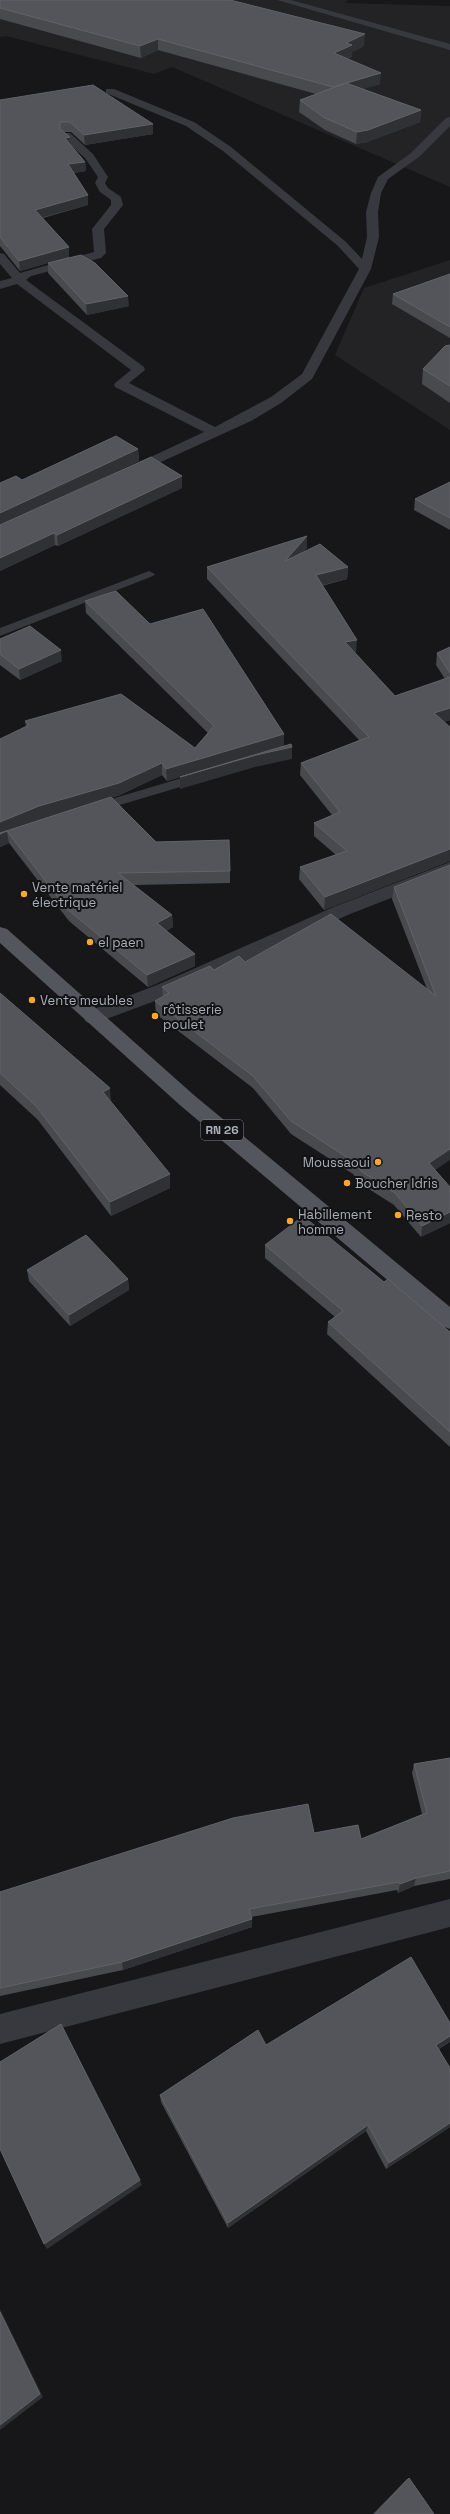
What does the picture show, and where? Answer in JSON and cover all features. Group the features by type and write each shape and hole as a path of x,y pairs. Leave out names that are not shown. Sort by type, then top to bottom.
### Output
{"main road":[{"name":"RN 26","path":"0,933 188,1101 450,1320"}],"street":[{"path":"281,0 450,47"},
{"path":"110,91 190,124 227,149 342,244 365,269"},
{"path":"118,478 216,433 276,400 307,376 365,269 373,237 372,212 376,193 383,177 414,155 450,120"},
{"path":"0,285 19,280 27,273 97,256 101,249 97,237 98,229 117,205 117,199 107,193 100,183 103,177 95,163 66,135"},
{"path":"0,256 19,280 140,370 120,384 216,433"},
{"path":"93,1017 164,990 343,910 450,868"},
{"path":"0,2029 450,1913"}],"lane":[{"path":"0,632 149,574"},
{"path":"84,812 212,774"}],"shaded area":[{"path":"0,0 349,0 344,3 450,6 450,187 172,67 154,74 6,36 0,37"},
{"path":"450,260 450,430 335,355 364,288"}],"building":[{"path":"0,0 230,0 365,34 346,43 352,45 334,53 381,73 333,87 158,39 140,46 0,8"},
{"path":"346,83 421,110 368,130 357,132 325,118 300,100"},
{"path":"93,85 153,124 84,135 70,122 60,122 60,129 70,137 65,138 85,162 68,164 88,195 35,210 69,247 19,261 0,237 0,100"},
{"path":"81,255 95,263 128,296 86,304 48,263"},
{"path":"450,274 450,327 393,294"},
{"path":"450,345 450,386 423,369 445,346"},
{"path":"116,436 138,449 0,513 0,483 16,476 22,480"},
{"path":"151,457 182,476 57,535 54,533 0,558 0,525"},
{"path":"450,482 450,518 415,499"},
{"path":"307,536 285,561 320,544 348,567 316,575 357,640 345,642 395,696 450,677 450,708 434,713 450,727 450,849 325,897 300,867 347,851 314,823 340,812 301,763 369,737 207,567"},
{"path":"116,591 150,624 203,609 284,734 166,769 162,763 119,783 39,806 0,822 0,739 29,725 25,721 121,694 195,748 214,726 85,601"},
{"path":"30,626 61,650 19,669 0,654 0,639"},
{"path":"450,647 450,673 437,653"},
{"path":"291,744 292,747 256,755 180,777"},
{"path":"111,797 156,842 229,840 230,871 118,873 172,915 157,923 195,954 147,975 67,909 7,831 0,834 0,833"},
{"path":"450,865 450,1149 429,1163 450,1187 450,1212 422,1226 395,1193 362,1172 354,1162 291,1121 253,1076 155,1001 169,993 162,987 210,966 214,970 239,956 245,962 331,914 436,996 394,887"},
{"path":"0,993 110,1088 103,1092 170,1174 110,1202 36,1106 0,1073"},
{"path":"303,1216 384,1282 388,1279 450,1332 450,1432 328,1322 343,1311 265,1245"},
{"path":"86,1235 128,1279 69,1315 27,1270"},
{"path":"450,1758 450,1871 416,1878 400,1884 399,1882 249,1909 252,1919 122,1962 0,1988 0,1892 233,1818 308,1804 314,1833 358,1825 361,1839 427,1813 414,1764"},
{"path":"411,1957 450,2023 450,2036 436,2045 450,2068 450,2123 389,2163 368,2125 228,2223 160,2095 258,2030 266,2045"},
{"path":"61,2024 140,2180 44,2244 0,2149 0,2062"},
{"path":"0,2312 40,2394 0,2425"},
{"path":"409,2478 434,2514 375,2514"}],"place":[{"name":"Vente matériel électrique","path":"24,894"},
{"name":"el paen","path":"90,942"},
{"name":"Vente meubles","path":"32,1000"},
{"name":"rôtisserie poulet","path":"155,1016"},
{"name":"Moussaoui","path":"378,1162"},
{"name":"Boucher Idris","path":"347,1183"},
{"name":"Resto","path":"398,1215"},
{"name":"Habillement homme","path":"290,1221"}]}
